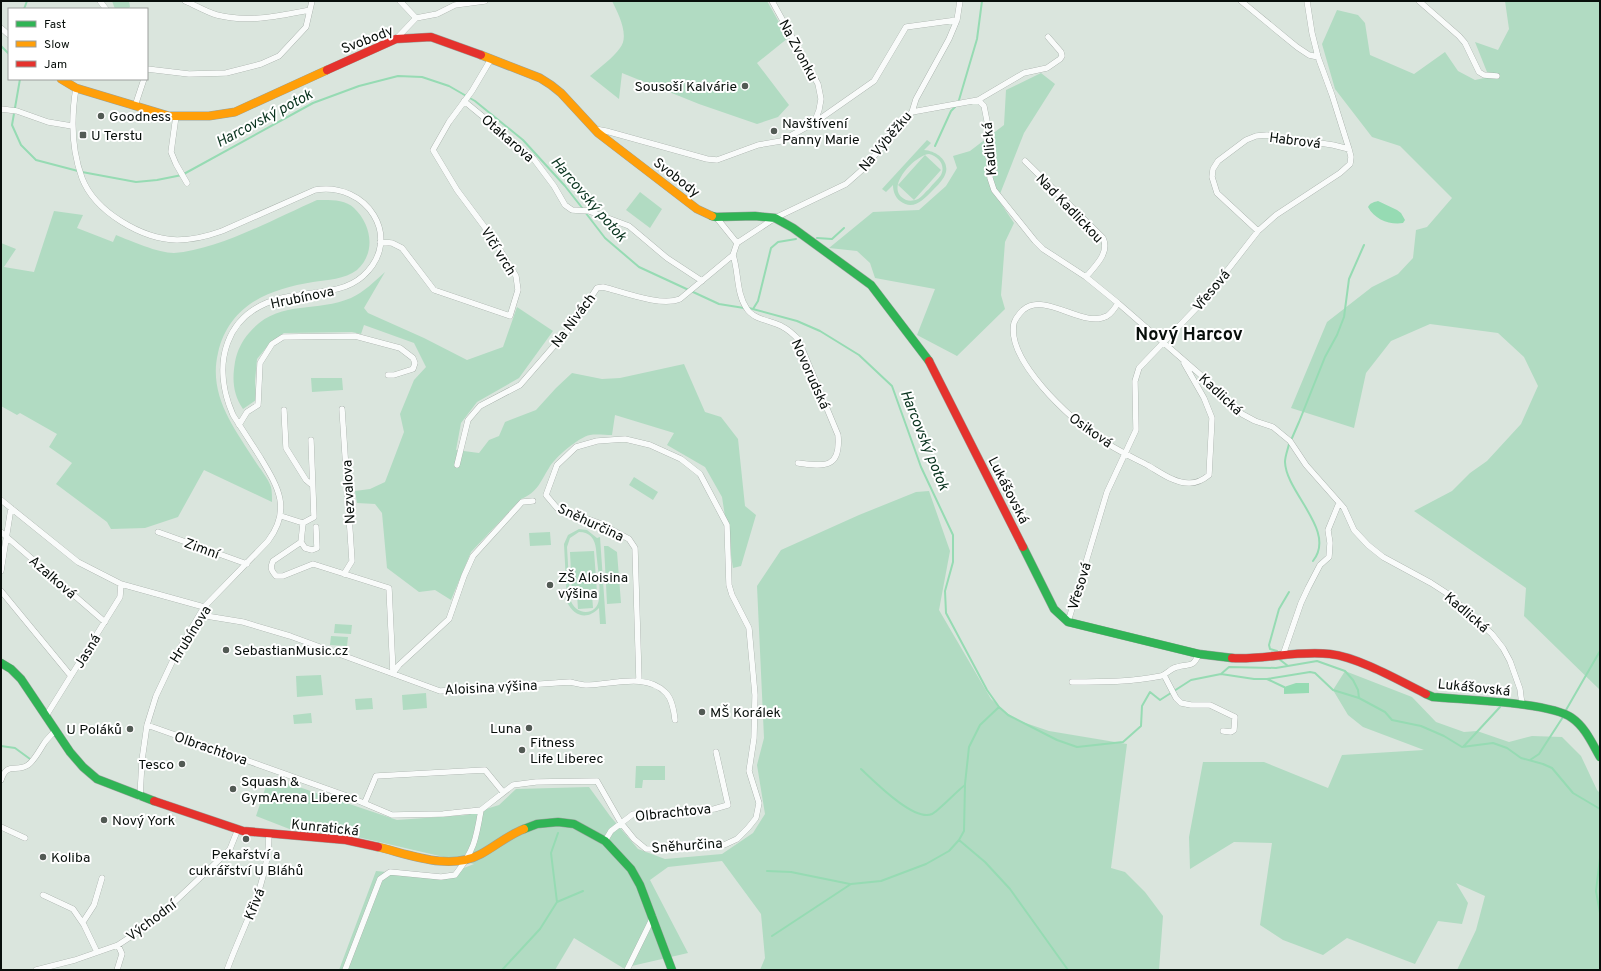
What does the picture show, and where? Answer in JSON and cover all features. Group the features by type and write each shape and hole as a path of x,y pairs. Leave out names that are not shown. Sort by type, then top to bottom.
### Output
{"street":[{"path":"185,1 217,14 252,19 310,10"},
{"path":"148,69 189,74 226,73 261,64 279,56 306,27 312,1"},
{"path":"400,1 416,18"},
{"path":"396,39 416,18 437,14 455,5 485,1"},
{"name":"Na Zvonku","path":"772,1 818,84 821,99 814,123"},
{"name":"Na Výběžku","path":"775,218 846,184 863,169 912,112 916,99 957,20 960,1"},
{"path":"1241,1 1297,48 1309,55 1318,57"},
{"name":"Vřesová","path":"1068,622 1107,492 1136,430 1135,381 1139,368 1205,299 1258,231 1276,216 1340,174 1350,164 1351,157 1349,149 1318,57 1312,33 1307,1"},
{"path":"1419,1 1465,43 1479,72 1484,75 1497,76"},
{"path":"595,129 717,160 758,145 781,140 814,123 874,81 906,27 957,20"},
{"path":"912,112 978,100 1024,72 1047,68 1062,56 1061,52 1048,37"},
{"name":"Svobody","path":"63,80 76,88 169,116 208,116 235,112 396,39 431,38 540,78 551,85 561,93 595,129 704,213 716,216 755,216 775,218"},
{"name":"Vlčí vrch","path":"380,242 392,242 402,248 434,290 510,316 518,290 516,276 492,237 457,190 433,150 449,122 472,90 490,59"},
{"path":"135,106 144,80"},
{"name":"Hrubínova","path":"76,88 72,114 72,126 77,163 82,179 101,205 126,224 150,235 163,238 177,240 207,236 222,231 314,190 330,188 355,196 368,207 378,224 380,242 375,262 362,277 352,284 343,288 299,294 272,301 252,312 233,332 225,347 222,364 223,380 229,405 239,425 277,486 280,501 280,516 274,533 247,564 204,607 173,660 156,696 147,725 142,760 140,797"},
{"name":"Otakarova","path":"465,100 533,158 554,186 565,205 572,210 589,211 630,226 667,258 702,281"},
{"name":"Kadlická","path":"978,100 984,106 988,126 990,178 994,190 1020,224 1043,249 1086,277 1118,303 1203,377 1242,414 1255,421 1273,427 1290,441 1306,465 1344,508 1354,530 1376,551 1448,594 1492,634 1503,648 1510,661 1520,689 1522,705"},
{"path":"1,109 14,110 48,122 72,126"},
{"path":"176,116 171,152 186,181"},
{"name":"Habrová","path":"1258,231 1217,193 1212,177 1213,169 1218,161 1246,140 1256,136 1267,135 1349,149"},
{"name":"Nad Kadlickou","path":"1025,161 1103,238 1106,243 1104,255 1086,277"},
{"path":"716,216 737,243"},
{"path":"733,255 737,243 775,218"},
{"name":"Lukášovská","path":"775,218 793,228 871,286 928,358 1054,609 1068,622 1199,654 1234,658 1309,653 1331,654 1358,662 1433,697 1522,705 1554,710 1571,717 1587,733 1600,757"},
{"name":"Na Nivách","path":"457,465 468,420 480,406 520,385 574,323 597,288 603,287 662,301 675,301 733,255"},
{"name":"Novorudská","path":"733,255 736,264 739,289 742,300 748,311 760,318 783,326 798,339 838,435 839,448 835,459 827,464 815,466 798,463"},
{"name":"Osiková","path":"1118,303 1112,312 1106,317 1098,319 1089,318 1045,305 1032,305 1026,307 1018,314 1015,321 1013,330 1015,343 1030,370 1066,413 1098,438 1178,481 1189,484 1203,481 1209,475 1212,418 1204,398 1182,359"},
{"path":"239,425 247,412 258,405 260,363 272,344 283,337 355,336 400,348 413,358 415,363 413,369 388,374"},
{"name":"Nezvalova","path":"342,409 352,560 344,574"},
{"path":"284,410 286,448 306,480 312,485"},
{"name":"Sněhurčina","path":"621,823 639,844 652,850 724,845 737,838 748,828 756,818 759,803 749,771 754,738 755,695 749,628 729,586 727,525 700,474 681,459 650,445 625,439 596,441 576,447 557,465 546,495 557,508 599,523 629,539 635,548 639,681"},
{"path":"280,516 303,523 314,517 311,440"},
{"path":"1,500 78,562 121,584 204,607"},
{"path":"393,673 399,665 449,619 464,576 473,556 522,502 533,501"},
{"path":"1283,655 1301,603 1308,588 1320,565 1330,557 1328,530 1339,502"},
{"path":"1,571 4,534 11,508"},
{"path":"303,523 301,542 305,548 312,550 317,548 316,527"},
{"name":"Zimní","path":"158,532 247,564"},
{"name":"Azalková","path":"4,534 12,543 105,622"},
{"path":"301,542 272,561 270,566 271,570 276,576 283,576 313,564 389,588 393,673"},
{"name":"Jasná","path":"46,716 120,597 121,584"},
{"path":"1,591 71,676"},
{"name":"Aloisina výšina","path":"200,615 244,622 284,634 440,691 570,682 584,685 639,681 652,683 667,694 673,709 675,720"},
{"path":"1072,682 1130,681 1164,675 1171,669 1178,666 1191,665 1195,663 1199,654"},
{"name":"Kunratická","path":"1,663 11,669 21,679 83,767 97,779 140,797 238,829 269,834 346,840 429,859 451,862 467,860 481,854 516,832 537,824 547,822 574,824 605,840 634,873 653,917 672,970"},
{"path":"1164,675 1176,698 1181,703 1191,705 1210,705 1235,717 1234,730 1231,732 1223,731"},
{"name":"Olbrachtova","path":"147,725 365,802 392,815 443,814 481,810 514,785 536,782 598,781 621,823 633,814 639,813 714,809 728,805 716,752"},
{"path":"1,780 3,772 8,769 23,767 31,763 46,740 56,730"},
{"path":"365,802 376,776 485,770 503,792"},
{"path":"345,970 380,879 390,872 440,877 455,875 467,860 476,841 481,810"},
{"path":"605,840 611,831 621,823"},
{"path":"1,827 25,838"},
{"name":"Východní","path":"36,970 118,945 153,922 211,869 230,849 238,829"},
{"name":"Křivá","path":"227,970 263,882 268,861 269,834"},
{"path":"83,922 94,905 102,878"},
{"path":"43,895 73,909 83,922 97,952"},
{"path":"627,970 653,917"},
{"path":"117,970 122,954 118,945"}],"shaded area":[{"path":"112,1 129,1 129,8 115,8"},
{"path":"612,1 767,1 788,38 757,63 789,105 778,117 757,124 699,104 622,73 619,99 590,76 614,55 623,43 624,37 622,24"},
{"path":"1505,1 1600,1 1600,690 1524,616 1526,588 1414,511 1452,491 1470,473 1487,461 1521,424 1538,386 1524,357 1498,333 1430,324 1391,341 1366,373 1354,428 1291,408 1327,322 1372,287 1398,274 1413,258 1416,230 1427,227 1452,198 1400,146 1372,137 1335,89 1322,44 1337,10 1358,15 1365,23 1370,55 1414,74 1445,52 1458,71 1475,80 1489,77 1475,42 1498,50 1509,29"},
{"path":"1041,73 1055,84 1024,133 998,199 1014,223 1005,242 1001,295 1005,309 957,356 917,335 935,289 875,278 870,263 857,251 829,248 873,212 919,210 946,186 957,168 953,156 970,151 1004,125 1006,90"},
{"path":"927,140 931,143 924,150 939,155 945,163 946,172 943,179 918,203 909,205 900,201 895,194 893,185 886,192 882,189","holes":["929,154 942,164 941,175 919,198 910,201 906,200 900,195 898,188 899,181 903,173 916,160"]},
{"path":"925,155 941,170 914,200 898,185"},
{"path":"640,192 662,209 650,228 626,210"},
{"path":"317,200 346,203 354,208 360,215 365,222 369,239 367,256 363,263 352,273 336,279 281,289 253,302 241,311 231,323 223,336 218,353 216,368 220,397 231,423 270,484 272,490 272,502 204,470 178,517 145,528 111,529 107,522 56,484 72,463 49,447 57,434 20,413 17,415 1,406 1,243 16,249 4,267 34,272 54,211 83,215 77,228 113,242 116,235 153,249 174,253 191,251 228,240"},
{"path":"1378,201 1401,213 1405,220 1403,223 1383,221 1371,212 1368,207 1374,202"},
{"path":"385,272 364,308 368,313 424,338 467,360 503,347 517,307 553,331 519,378 477,402 461,423 456,450 479,453 489,440 499,436 505,422 536,410 572,373 602,379 620,378 684,364 705,412 721,417 738,439 745,506 756,515 741,566 733,568 722,497 705,467 667,445 674,433 615,415 612,435 590,435 567,448 552,464 535,490 521,499 471,552 451,600 435,590 419,592 387,568 382,513 375,504 357,503 355,491 370,489 385,482 404,432 400,414 414,380 426,367 414,343 364,325 361,334 352,332 284,333 270,343 257,359 255,381 256,400 243,409 237,398 234,387 235,362 240,346 249,333 260,322 272,315 284,311 324,305 356,296"},
{"path":"311,378 342,378 343,390 312,392"},
{"path":"634,477 658,492 653,500 629,485"},
{"path":"929,491 950,551 939,610 991,699 1014,719 1049,731 1127,744 1111,868 1125,872 1145,892 1163,916 1159,970 760,970 765,958 761,914 722,861 668,867 650,880 688,953 623,968 574,938 555,970 339,970 376,871 441,877 474,864 349,835 292,830 256,816 269,777 397,820 467,815 499,805 516,789 589,787 610,816 638,849 665,859 722,854 753,833 765,814 757,765 764,738 757,586 781,550 859,515 916,492"},
{"path":"579,529 587,530 597,538 600,537 606,624 600,624 599,608 595,612 582,615 573,611 567,602 564,544 568,535","holes":["579,532 589,535 594,542 600,587 597,605 594,609 585,612 576,608 572,604 570,598 567,547 570,538"]},
{"path":"550,532 551,545 530,546 529,533"},
{"path":"604,546 608,546 617,552 621,603 607,604"},
{"path":"594,551 597,592 572,593 570,552"},
{"path":"592,594 593,608 578,609 577,595"},
{"path":"335,624 352,625 351,634 334,633"},
{"path":"331,636 348,637 347,646 330,645"},
{"path":"1345,671 1412,697 1436,722 1464,732 1477,731 1509,742 1532,736 1562,737 1581,756 1597,790 1600,793 1600,970 1457,970 1476,930 1485,896 1456,883 1468,903 1462,924 1438,921 1415,964 1347,938 1323,955 1283,940 1260,925 1272,843 1234,842 1190,869 1189,837 1203,762 1264,762 1328,788 1342,755 1424,750 1363,727 1348,715 1333,690"},
{"path":"321,675 323,695 297,697 296,676"},
{"path":"1296,683 1309,683 1309,693 1284,694 1284,687"},
{"path":"426,693 427,708 403,710 402,695"},
{"path":"372,698 373,709 356,710 355,699"},
{"path":"311,713 312,723 294,724 293,715"},
{"path":"636,766 665,766 665,780 643,780 642,788 635,788"}],"waterway":[{"path":"24,8 27,1"},
{"path":"959,100 977,39 982,1"},
{"name":"Harcovský potok","path":"1,46 8,53"},
{"name":"Harcovský potok","path":"82,172 136,182 182,175 313,103 359,86 398,76 422,77 449,86 475,101 523,140 565,186 583,209"},
{"name":"Harcovský potok","path":"20,80 12,125 21,145 36,160 78,171"},
{"path":"935,146 951,111 956,106"},
{"name":"Harcovský potok","path":"585,212 605,238 639,267 719,304 744,308"},
{"path":"817,238 832,239 844,228"},
{"path":"753,309 758,301 771,248 778,242 796,239"},
{"path":"1292,438 1325,357 1337,335 1344,317 1349,279 1364,245"},
{"name":"Harcovský potok","path":"749,308 797,321 820,331 859,355 892,386 921,467 953,535 953,562 945,591 946,613 987,690 999,707 1008,715 1057,740 1077,747 1123,742 1141,726 1142,706 1150,692 1160,700 1191,680 1221,674 1229,667 1276,668 1317,661 1345,671 1353,680 1358,690 1359,698 1385,712 1392,720 1421,726 1444,736 1462,747 1493,743 1507,748 1521,758 1552,768 1573,793 1600,809"},
{"path":"1289,444 1285,462 1287,474 1315,525 1319,537 1319,549 1313,561"},
{"path":"1277,651 1270,649 1269,645 1279,609 1289,592"},
{"path":"1566,710 1600,651"},
{"path":"1279,659 1288,666"},
{"path":"1221,674 1254,679 1267,679 1310,672 1315,673 1333,690 1359,698"},
{"path":"1267,679 1284,687"},
{"path":"772,936 851,884 881,881 926,864 949,851 959,840 964,831 965,784 969,747 980,725 999,707"},
{"path":"1463,747 1500,707"},
{"path":"1530,760 1539,754 1563,717"},
{"path":"1,746 15,748 30,759"},
{"path":"861,769 884,791 905,806 924,815 935,812 965,785"},
{"path":"502,970 540,929 557,902 551,853 558,833"},
{"path":"959,840 985,862 1010,889 1068,970"},
{"path":"1600,858 1596,891 1600,913"},
{"path":"767,871 791,872 850,884"},
{"path":"557,902 583,891"}],"traffic: fast":[{"path":"712,216 755,216 775,218 793,228 871,285 929,361"},
{"path":"1023,547 1054,609 1068,622 1199,654 1232,658"},
{"path":"1,663 11,669 21,679 70,752 83,767 97,779 154,801"},
{"path":"1426,694 1433,697 1526,705 1545,708 1561,713 1572,718 1581,726 1600,757"},
{"path":"524,829 537,824 558,822 574,824 605,841 631,869 640,885 672,970"}],"traffic: slow":[{"path":"481,55 540,78 551,85 561,93 598,133 697,209 712,216"},
{"path":"63,80 76,88 169,116 209,116 235,112 327,70"},
{"path":"378,847 430,860 456,861 469,859 481,854 513,834 524,829"}],"traffic: jam":[{"path":"327,70 396,39 431,37 481,55"},
{"path":"929,361 1023,547"},
{"path":"1232,658 1256,658 1305,653 1341,656 1379,670 1426,694"},
{"path":"154,801 243,831 346,840 378,847"}],"place":[{"name":"Sousoší Kalvárie","path":"745,86"},
{"name":"Goodness","path":"101,116"},
{"name":"Navštívení Panny Marie","path":"774,131"},
{"name":"U Terstu","path":"83,135"},
{"name":"ZŠ Aloisina výšina","path":"550,585"},
{"name":"SebastianMusic.cz","path":"226,650"},
{"name":"MŠ Korálek","path":"702,712"},
{"name":"Luna","path":"529,728"},
{"name":"U Poláků","path":"130,729"},
{"name":"Fitness Life Liberec","path":"522,750"},
{"name":"Tesco","path":"182,764"},
{"name":"Squash & GymArena Liberec","path":"233,789"},
{"name":"Nový York","path":"104,820"},
{"name":"Pekařství a cukrářství U Bláhů","path":"246,839"},
{"name":"Koliba","path":"43,857"}],"district":[{"name":"Nový Harcov","path":"1189,334"}]}
